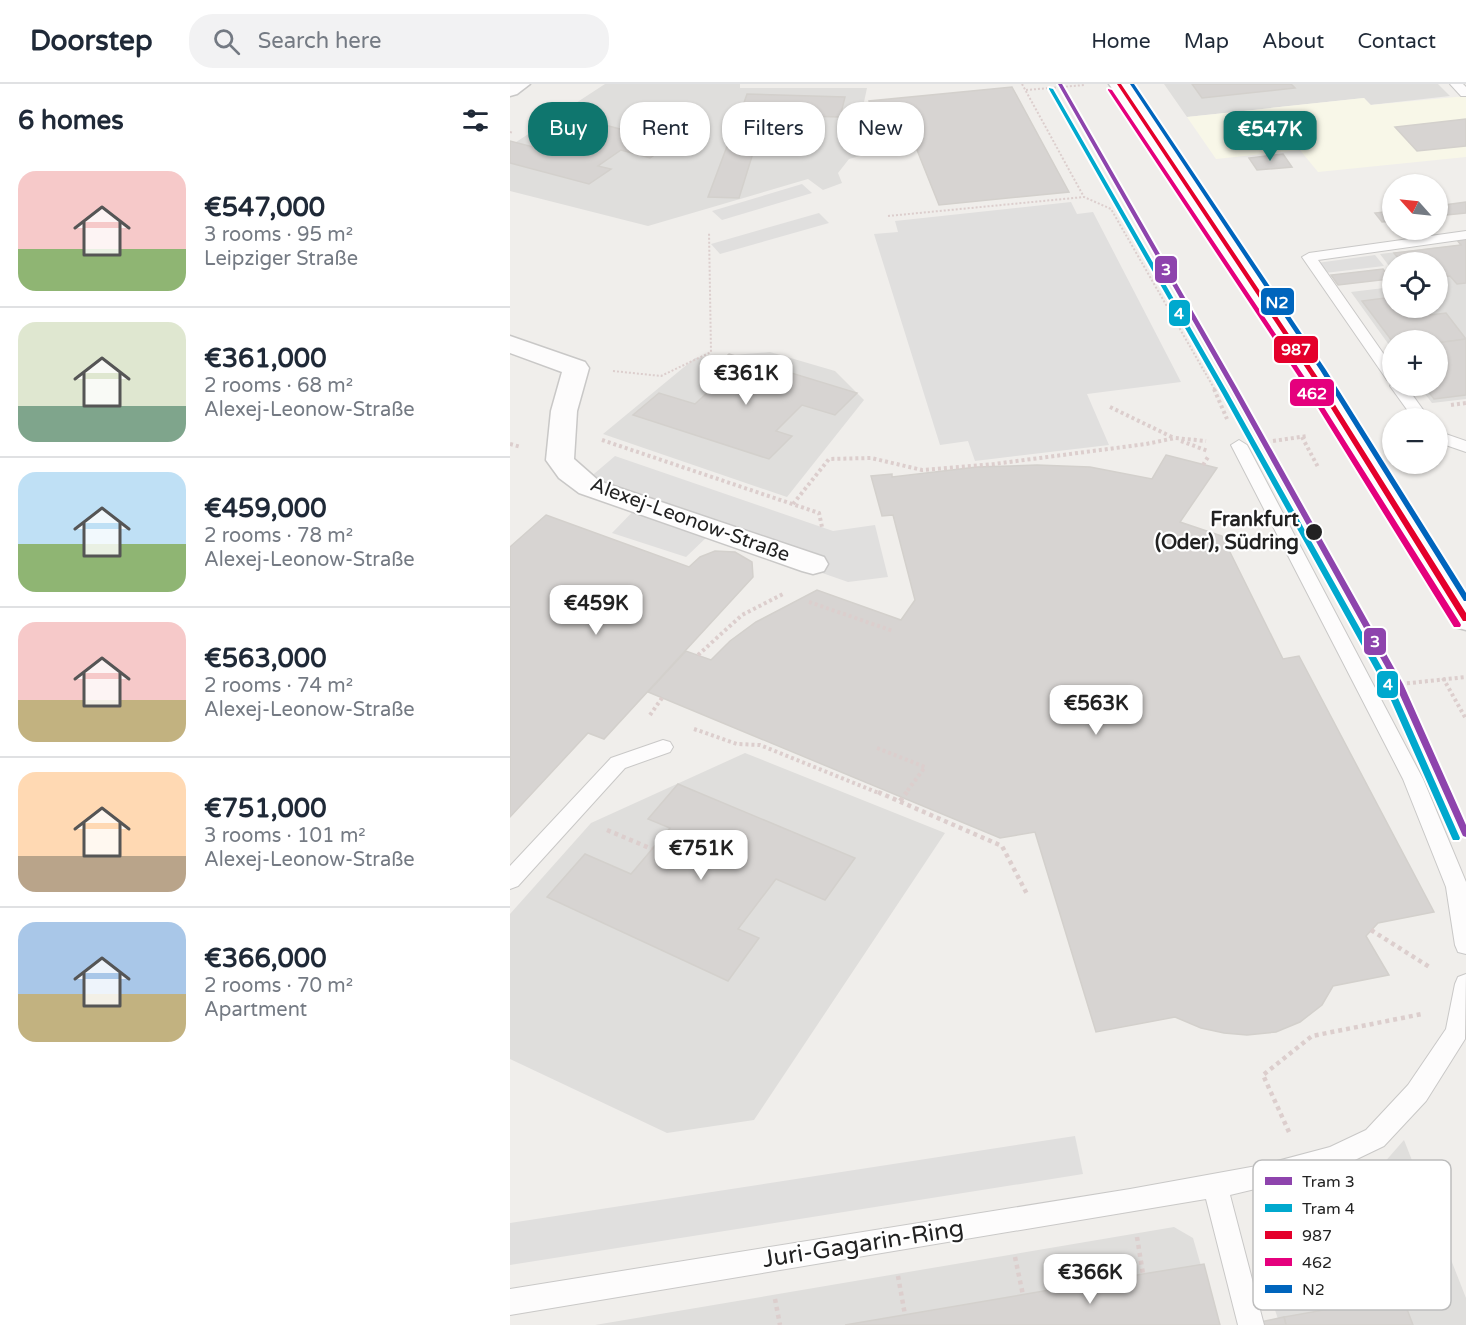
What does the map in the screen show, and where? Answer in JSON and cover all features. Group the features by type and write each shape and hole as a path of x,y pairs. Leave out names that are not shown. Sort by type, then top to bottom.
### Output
{"street":[{"path":"510,90 520,84"},
{"path":"1119,84 1314,376 1466,619"},
{"path":"510,344 576,368"},
{"name":"Alexej-Leonow-Straße","path":"576,368 564,411 560,460 569,472 589,487 807,562"}],"lane":[{"path":"1382,363 1309,257 1466,235"},
{"path":"1448,440 1466,447"},
{"path":"1239,445 1413,779 1456,887 1465,935"},
{"path":"510,880 618,763 663,747"},
{"name":"Juri-Gagarin-Ring","path":"1326,1160 1375,1138 1417,1093 1456,1032 1466,984"},
{"name":"Juri-Gagarin-Ring","path":"510,1302 1112,1204 1253,1179"},
{"path":"1215,1185 1251,1323"}],"path":[{"path":"1022,84 1084,196"},
{"path":"1026,90 1085,85"},
{"path":"888,216 1084,196 1111,208 1215,391 1239,445"},
{"path":"576,368 661,376 711,352 709,232"},
{"path":"1110,407 1174,438 1212,452 1203,465"},
{"path":"1302,437 1318,467"},
{"path":"793,504 830,459 871,458 922,470 994,464 1146,444 1174,438 1239,445"},
{"path":"599,439 819,513 824,535 785,593 742,615 698,655"},
{"path":"785,593 793,596"},
{"path":"801,599 893,632"},
{"path":"1466,677 1443,678 1466,719"},
{"path":"651,713 662,717"},
{"path":"684,725 737,744 760,745 900,801 1002,846 1027,894"},
{"path":"878,748 925,767 900,801"},
{"path":"570,813 652,849"},
{"path":"1371,930 1431,968"},
{"path":"1429,979 1431,968 1465,935"},
{"path":"1303,1160 1263,1075 1312,1036 1422,1015 1424,1003"}],"shaded area":[{"path":"605,84 740,84 740,88 867,88 864,102 837,102 837,156 860,156 849,159 838,173 842,183 823,190 808,179 648,226 510,191 510,146 528,134 528,156 608,156 608,102 577,102"},
{"path":"1164,84 1438,84 1450,96 1370,105 1364,98 1187,117"},
{"path":"1466,96 1466,157 1318,172 1300,150 1216,159 1187,117 1364,98 1371,105"},
{"path":"802,184 812,193 722,220 712,211"},
{"path":"1071,202 1077,214 1093,212 1181,382 1087,394 1109,445 975,461 968,441 940,445 874,234 898,232 895,221"},
{"path":"819,213 829,223 720,254 711,244"},
{"path":"1466,244 1466,399 1432,403 1427,396 1448,396 1448,330 1382,330 1382,335 1351,292 1382,288 1382,318 1448,318 1448,252 1397,252"},
{"path":"1375,255 1382,266 1325,273 1317,263"},
{"path":"770,352 835,371 864,400 787,497 603,434 695,358"},
{"path":"615,456 833,531 875,525 888,577 848,582 710,534 686,557 612,533 645,499 588,479"},
{"path":"745,753 945,833 754,1120 667,1133 510,1059 510,914 591,823"},
{"path":"1075,1136 1083,1174 510,1265 510,1223"},
{"path":"1404,1140 1412,1160 1386,1160"},
{"path":"1174,1227 1193,1238 1218,1325 595,1325"},
{"path":"1451,1260 1466,1298 1466,1325 1280,1325 1275,1310 1451,1310"}],"building":[{"path":"1192,84 1291,84 1295,88 1202,98"},
{"path":"1012,87 1069,192 939,205 919,156 924,156 924,102 869,101"},
{"path":"747,94 845,97 844,102 837,102 837,117 825,117 825,102 744,102"},
{"path":"1466,119 1466,146 1417,151 1395,127"},
{"path":"608,126 620,129 620,151 598,166 611,169 589,184 510,163 510,141 528,146 528,156 608,156"},
{"path":"1283,154 1292,167 1257,170 1249,158"},
{"path":"723,156 752,156 739,198 708,197"},
{"path":"1466,202 1466,213 1448,215 1448,204"},
{"path":"1382,212 1382,222 1375,213"},
{"path":"1466,239 1466,283 1457,284 1448,276 1448,252 1402,252 1461,245 1457,240"},
{"path":"1382,269 1382,280 1338,285 1331,275"},
{"path":"1382,298 1382,318 1448,318 1448,316 1466,339 1448,341 1448,330 1384,330 1362,301"},
{"path":"1466,339 1466,395 1434,399 1432,396 1448,396 1448,341"},
{"path":"729,354 857,393 835,415 802,405 776,431 792,436 769,459 633,415 659,393 695,404 722,379 706,374"},
{"path":"1166,455 1217,468 1180,522 1222,536 1283,659 1299,656 1434,912 1378,923 1366,936 1389,975 1333,986 1322,1005 1300,1022 1276,1032 1247,1035 1224,1033 1201,1028 1175,1017 1096,1032 1035,832 1000,838 648,692 686,651 711,660 730,641 756,622 817,590 901,620 915,600 893,515 882,516 871,476 892,474 892,477 977,467 1037,465 1090,467 1152,479"},
{"path":"546,515 689,567 700,557 715,551 735,552 752,562 753,577 604,739 588,733 510,817 510,547"},
{"path":"678,784 855,858 825,900 776,879 738,929 759,938 728,981 547,897 585,854 631,874 670,828 648,819"},
{"path":"1204,1264 1220,1325 845,1325 1143,1274"},
{"path":"1323,1310 1407,1310 1413,1325 1286,1325 1284,1317"},
{"path":"1284,1317 1286,1325 1244,1325 1251,1324"}],"tram line":[{"name":"3","path":"1060,84 1234,388 1399,684 1466,834"},
{"name":"4","path":"1051,89 1225,393 1390,689 1456,838"}],"transit line":[{"name":"987","path":"1119,84 1314,376 1466,619"},
{"name":"N2","path":"1132,84 1323,370 1466,599"},
{"name":"462","path":"1110,90 1305,382 1457,625"}],"place":[{"name":"Frankfurt (Oder), Südring","path":"1314,532"}]}
